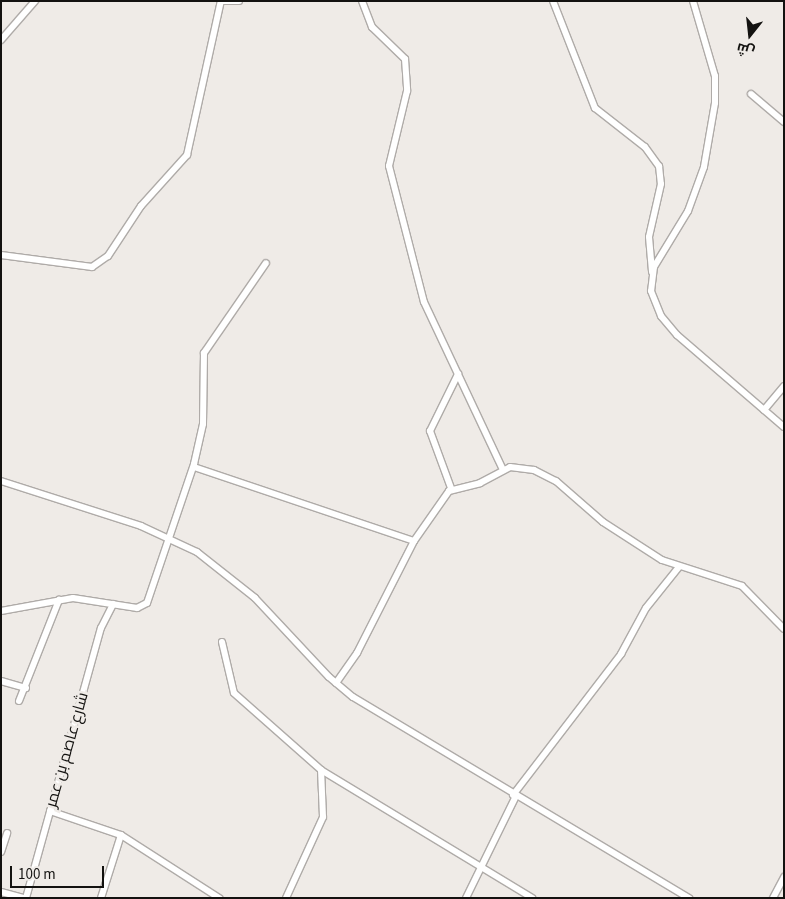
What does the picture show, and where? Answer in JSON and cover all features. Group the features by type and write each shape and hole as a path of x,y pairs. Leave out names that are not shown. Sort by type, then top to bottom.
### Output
{"street":[{"path":"1,40 36,1"},
{"path":"1,255 92,267 108,256 141,206 187,155 222,1 239,1"},
{"path":"362,1 372,27 405,59 407,91 390,148 390,175 424,302 503,470"},
{"path":"553,1 595,108 645,146 658,166 661,184 649,237 652,295 668,326 784,427"},
{"path":"652,272 696,192 715,103 715,76 693,1"},
{"path":"750,94 784,122"},
{"path":"1,611 80,598 137,608 146,603 194,467 203,424 204,353 266,263"},
{"path":"451,488 430,431 458,374"},
{"path":"764,410 784,386"},
{"path":"194,467 414,541"},
{"path":"336,683 357,652 414,541 451,488 480,483 503,470 523,467 546,475 616,531 679,567 742,586 784,629"},
{"path":"1,481 170,537 224,571 336,683 515,795 689,898"},
{"path":"466,898 515,795 621,654 646,608 679,567"},
{"path":"20,701 59,600"},
{"name":"شارع عاصم بن عمر","path":"25,898 101,628 113,604"},
{"path":"222,642 234,693 321,770 532,898"},
{"path":"1,681 26,688"},
{"path":"286,898 324,817 321,770"},
{"path":"50,812 121,835 219,898"},
{"path":"1,852 6,833"},
{"path":"101,898 121,835"},
{"path":"774,898 784,877"},
{"path":"673,898 677,891"},
{"path":"1,892 25,898"},
{"path":"774,898 784,896"}]}
